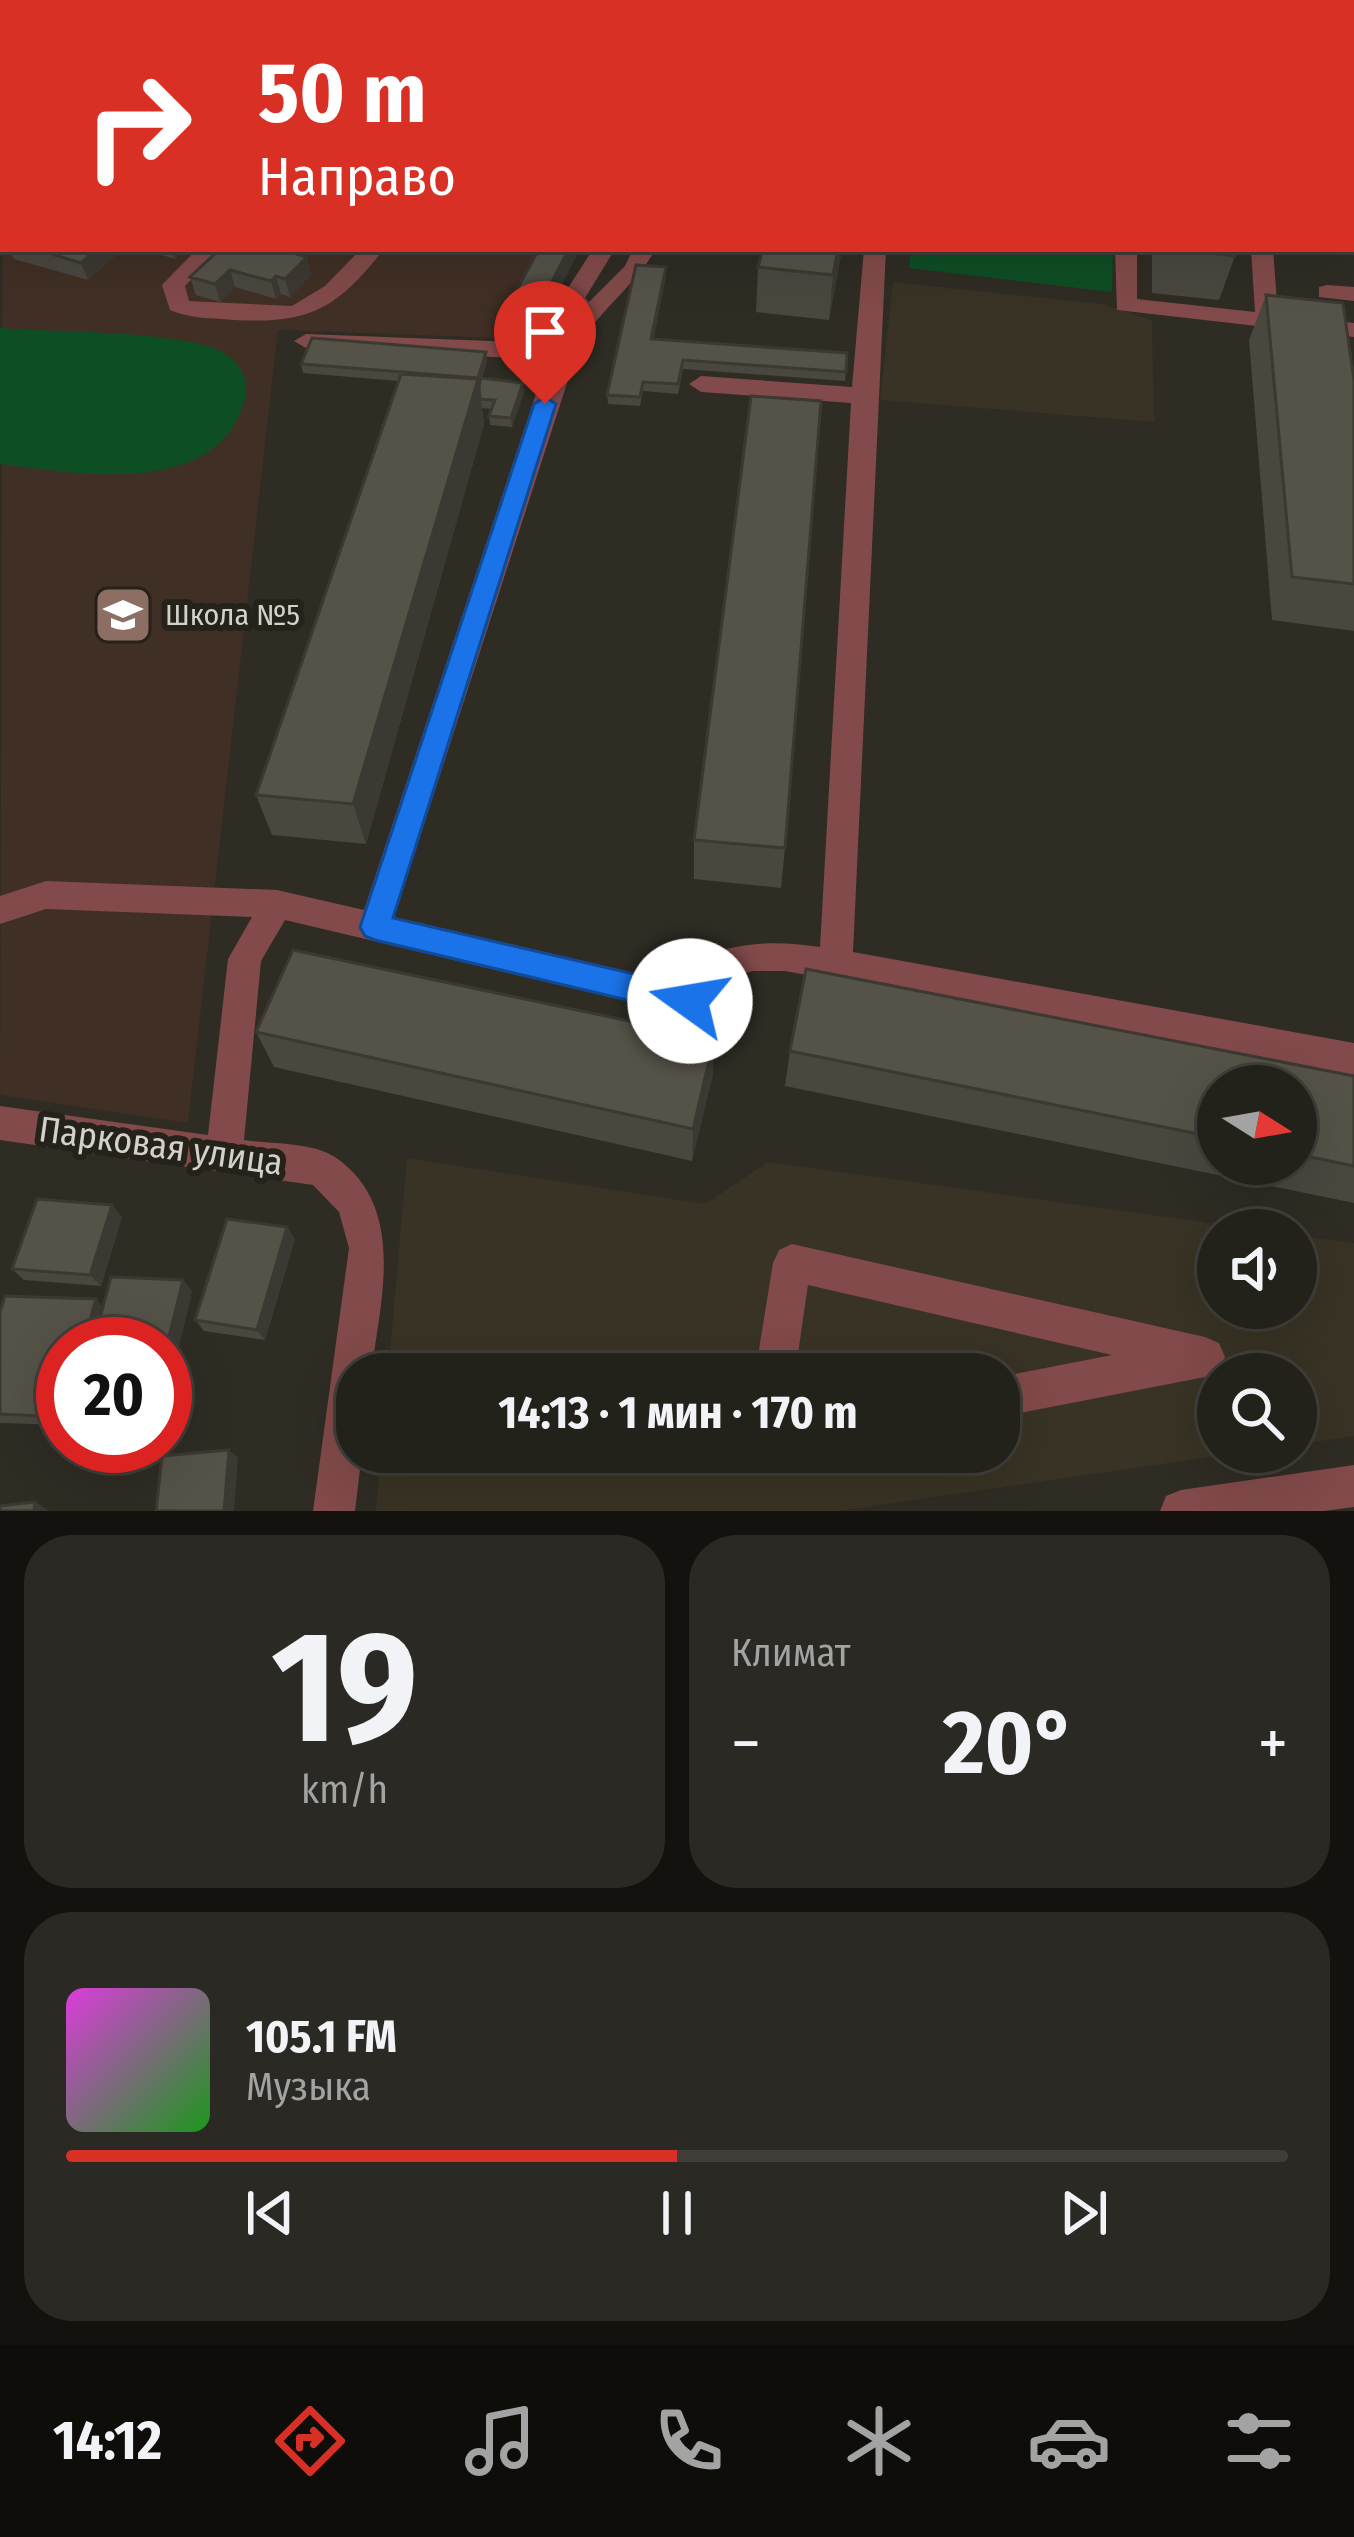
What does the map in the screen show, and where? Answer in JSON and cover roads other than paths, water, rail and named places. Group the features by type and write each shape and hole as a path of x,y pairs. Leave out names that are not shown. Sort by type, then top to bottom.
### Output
{"street":[{"path":"207,252 172,285 178,305 190,310 281,315 297,314 325,300 370,252"},
{"path":"589,314 573,299 574,290 602,252"},
{"path":"375,927 558,374 557,362 589,314 634,269 642,252"},
{"path":"836,964 863,396 875,252"},
{"path":"1126,252 1125,305 1354,330"},
{"path":"1262,252 1267,322"},
{"path":"1327,292 1354,294"},
{"path":"306,341 515,350 557,362"},
{"path":"700,384 863,396"},
{"path":"0,910 46,895 277,904 690,1001 703,971 732,957 766,953 1354,1059"},
{"path":"224,1155 245,959 277,904"},
{"name":"Парковая улица","path":"0,1123 322,1169 354,1202 368,1248 357,1353"},
{"path":"778,1353 792,1263 1205,1357 1020,1393"},
{"name":"Парковая улица","path":"334,1511 341,1473"},
{"path":"1180,1511 1354,1486"}],"place":[{"name":"Школа №5","path":"123,615"}]}
